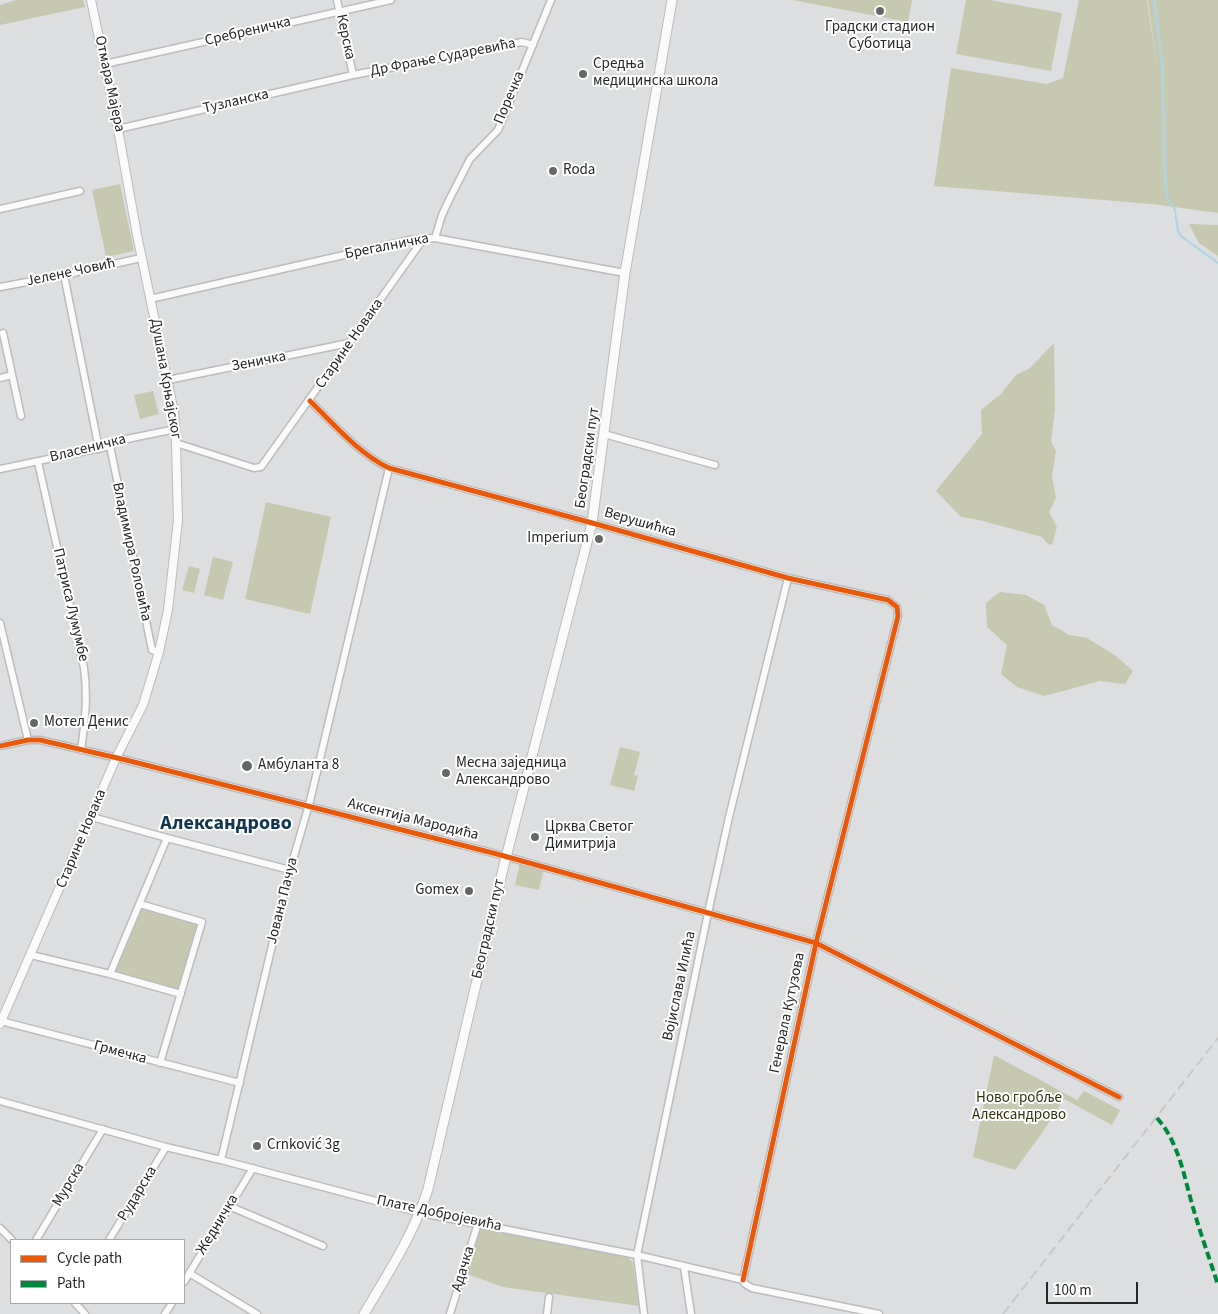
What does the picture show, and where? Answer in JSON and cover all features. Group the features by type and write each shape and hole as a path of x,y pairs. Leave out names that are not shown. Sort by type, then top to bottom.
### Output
{"main road":[{"name":"Београдски пут","path":"364,1314 421,1213 428,1189 506,857 592,523 625,272 672,0"}],"street":[{"name":"Отмара Мајера","path":"91,0 126,167"},
{"name":"Керска","path":"337,0 353,75"},
{"name":"Сребреничка","path":"105,64 391,0"},
{"name":"Поречка","path":"435,238 445,208 470,160 498,130 551,0"},
{"name":"Др Фрање Сударевића","path":"353,75 522,42 533,46"},
{"name":"Тузланска","path":"118,129 353,75"},
{"name":"Душана Крњајског","path":"126,167 141,258 168,380 176,429 178,520 168,610 159,652"},
{"path":"0,209 80,190"},
{"name":"Брегалничка","path":"150,299 424,238 435,238 625,272"},
{"name":"Старине Новака","path":"176,443 254,468 262,466 424,238"},
{"name":"Јелене Човић","path":"0,288 64,276 141,258"},
{"path":"64,276 99,449"},
{"path":"3,333 21,416"},
{"name":"Зеничка","path":"168,380 350,343"},
{"path":"0,378 12,375"},
{"name":"Верушићка","path":"310,401 364,454 388,468 788,578 888,600 897,606"},
{"name":"Власеничка","path":"0,469 99,449 110,446 117,441 176,429"},
{"path":"604,434 716,465"},
{"name":"Владимира Роловића","path":"110,446 152,650 159,652"},
{"name":"Патриса Лумумбе","path":"38,462 84,668 87,704 82,750"},
{"name":"Јована Пачуа","path":"221,1160 290,870 308,806 388,468"},
{"name":"Војислава Илића","path":"644,1314 637,1255 729,817 788,578"},
{"name":"Генерала Кутузова","path":"743,1280 816,944 898,616 897,606"},
{"path":"0,622 28,740"},
{"name":"Старине Новака","path":"1,1022 92,817 116,758 143,704 159,652"},
{"name":"Аксентија Мародића","path":"0,746 28,740 40,740 116,758 506,857 816,944 1120,1096"},
{"path":"92,817 290,870"},
{"path":"110,974 167,838"},
{"path":"140,904 202,922 160,1063"},
{"path":"31,955 181,994"},
{"name":"Грмечка","path":"1,1022 240,1082"},
{"name":"Плате Добројевића","path":"0,1101 166,1147 421,1213 637,1255 743,1280 752,1288 878,1314"},
{"name":"Мурска","path":"37,1239 103,1129"},
{"name":"Рударска","path":"110,1239 166,1147"},
{"name":"Жедничка","path":"185,1280 253,1168"},
{"path":"229,1206 323,1246"},
{"name":"Адачка","path":"450,1314 478,1223"},
{"path":"0,1228 11,1239"},
{"path":"684,1267 691,1314"},
{"path":"189,1273 257,1314"},
{"path":"547,1314 549,1297"},
{"path":"76,1304 85,1314"}],"green space":[{"path":"16,0 83,0 85,7 0,25 0,5"},
{"name":"Градски стадион Суботица","path":"792,0 912,0 908,22"},
{"path":"966,0 990,0 1062,13 1051,71 956,54"},
{"path":"1079,0 1147,0 1157,68 1148,0 1218,0 1218,213 1152,204 934,186 951,68 1047,84 1063,78"},
{"path":"120,184 134,251 106,257 92,190"},
{"path":"1189,224 1218,225 1218,256 1199,243"},
{"path":"1054,343 1055,409 1051,441 1056,451 1052,476 1056,498 1049,512 1057,527 1052,545 1048,544 1042,537 961,517 936,491 982,434 981,410 1001,394 1016,375 1030,368"},
{"path":"153,391 159,414 140,419 134,395"},
{"path":"266,502 331,517 310,614 245,599"},
{"path":"213,557 233,562 223,600 204,595"},
{"path":"189,566 200,569 194,593 182,590"},
{"path":"1000,592 1026,595 1044,605 1052,625 1069,635 1087,638 1116,656 1133,671 1125,684 1100,681 1044,696 1017,687 1001,674 1007,645 987,627 986,603"},
{"path":"620,747 640,752 634,775 638,776 634,791 610,785"},
{"path":"520,863 544,869 539,890 515,885"},
{"path":"142,908 197,924 178,990 115,972"},
{"name":"Ново гробље Александрово","path":"994,1055 1077,1100 1084,1091 1120,1110 1112,1125 1064,1099 1015,1170 973,1157"},
{"path":"481,1227 628,1257 633,1263 639,1306 503,1287 467,1274"}],"waterway":[{"path":"1154,0 1163,69 1164,163 1167,197 1175,210 1178,231 1181,236 1218,263"}],"railway":[{"path":"1003,1314 1218,1038"}],"marked path":[{"path":"1157,1118 1165,1128 1176,1150 1218,1285"}],"cycle path":[{"path":"310,401 357,446 389,468 788,578 888,600 897,607 898,616 816,943 743,1280"},
{"path":"0,746 28,740 40,740 126,760 497,854 816,943 1119,1097"}],"place":[{"name":"Градски стадион Суботица","path":"880,11"},
{"name":"Средња медицинска школа","path":"583,74"},
{"name":"Roda","path":"553,171"},
{"name":"Imperium","path":"599,539"},
{"name":"Мотел Денис","path":"34,723"},
{"name":"Амбуланта 8","path":"247,766"},
{"name":"Месна заједница Александрово","path":"446,773"},
{"name":"Црква Светог Димитрија","path":"535,837"},
{"name":"Gomex","path":"469,891"},
{"name":"Crnković 3g","path":"257,1146"}],"district":[{"name":"Александрово","path":"226,825"}]}
